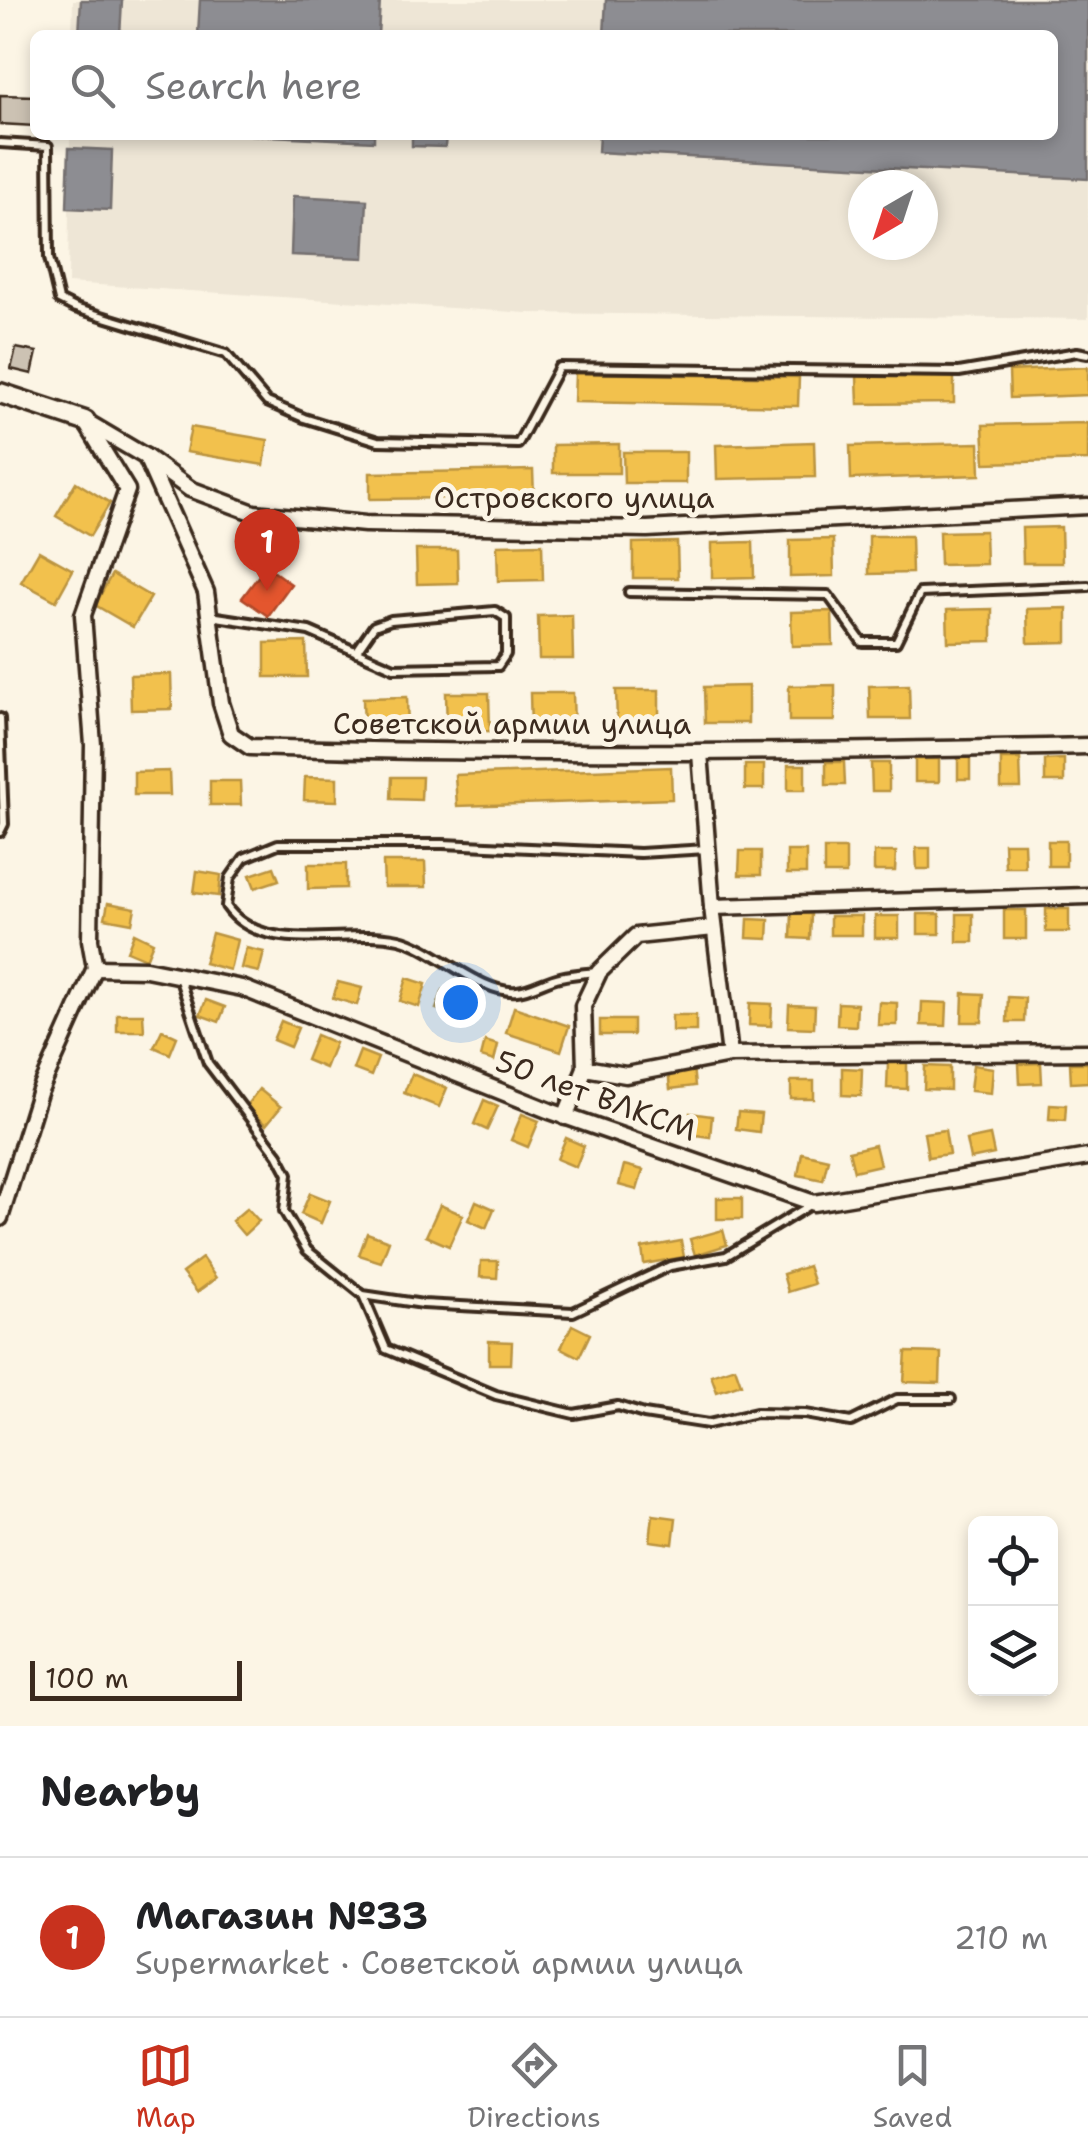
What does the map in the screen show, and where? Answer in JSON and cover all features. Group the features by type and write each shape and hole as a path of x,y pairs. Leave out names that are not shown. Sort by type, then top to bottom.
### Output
{"street":[{"path":"0,393 85,421 126,490 84,615 94,745 90,940 95,968 39,1093 0,1218"},
{"name":"Островского улица","path":"85,421 190,488 254,513 365,524 647,530 1088,506"},
{"name":"Советской армии улица","path":"146,458 206,592 220,703 232,734 250,747 447,754 1088,746"},
{"path":"700,753 714,928 730,1055"},
{"path":"712,907 1088,896"},
{"path":"566,1116 586,1068 583,1006 599,972 636,936 714,928"},
{"name":"50 лет ВЛКСМ","path":"95,968 146,968 242,988 566,1116 814,1203 1088,1157"},
{"path":"586,1068 626,1075 730,1055 1088,1052"}],"lane":[{"path":"0,143 48,146 48,258 59,300 226,354 268,402 304,418 378,441 518,444 559,367 959,372 1078,352 1088,354"},
{"path":"629,592 828,595 862,642 896,642 920,594 1088,586"},
{"path":"209,616 308,631 356,652 394,668 498,666 506,654 506,618 495,612 390,620 374,626 356,652"},
{"path":"0,718 4,824 0,832"},
{"path":"599,972 558,977 515,992 476,980 421,947 397,938 260,933 237,922 226,906 230,878 244,858 278,844 444,844 640,854 707,849"},
{"path":"179,976 208,1064 288,1174 284,1211 308,1250 362,1294 386,1350 496,1395 574,1414 618,1406 708,1424 756,1414 805,1414 851,1422 897,1399 951,1399"},
{"path":"362,1294 423,1304 573,1312 670,1266 726,1256 814,1203"}],"shaded area":[{"path":"73,0 1088,0 1088,319 527,313 68,283 70,140 1058,140 1058,30 72,30"}],"building: Homes":[{"path":"1088,367 1088,395 1010,398 1009,371"},
{"path":"575,373 799,377 798,406 574,402"},
{"path":"954,375 954,403 858,404 857,376"},
{"path":"1088,423 1088,460 985,463 983,425"},
{"path":"191,427 268,440 264,465 186,452"},
{"path":"814,442 815,477 717,479 716,445"},
{"path":"979,443 980,475 851,479 850,446"},
{"path":"619,444 619,473 553,473 553,445"},
{"path":"623,452 686,452 686,483 624,483"},
{"path":"533,470 534,497 370,499 370,473"},
{"path":"76,482 110,503 90,536 56,516"},
{"path":"1061,527 1062,563 1023,563 1022,528"},
{"path":"985,531 986,564 940,565 939,532"},
{"path":"869,536 911,536 912,573 869,574"},
{"path":"833,539 834,576 790,577 790,540"},
{"path":"677,542 678,578 633,578 633,543"},
{"path":"753,542 754,577 712,578 712,543"},
{"path":"542,544 543,580 498,581 497,545"},
{"path":"416,550 457,550 458,583 417,584"},
{"path":"39,551 73,570 56,601 21,582"},
{"path":"112,574 151,597 133,627 95,605"},
{"path":"1067,608 1067,642 1028,643 1027,609"},
{"path":"992,609 992,641 948,642 947,610"},
{"path":"832,611 833,645 792,646 791,612"},
{"path":"572,615 573,659 539,659 538,616"},
{"path":"306,642 307,677 265,677 265,643"},
{"path":"171,674 172,709 131,710 130,675"},
{"path":"835,685 835,721 789,721 789,686"},
{"path":"909,685 910,719 870,719 869,686"},
{"path":"748,686 748,723 705,723 704,687"},
{"path":"616,690 659,690 659,723 617,723"},
{"path":"446,693 489,693 490,731 447,732"},
{"path":"530,693 573,693 574,728 531,729"},
{"path":"407,697 408,731 364,732 363,698"},
{"path":"958,754 970,754 970,779 958,779"},
{"path":"915,759 939,759 939,782 915,782"},
{"path":"1001,759 1020,759 1021,788 1001,788"},
{"path":"1064,759 1064,782 1045,782 1045,760"},
{"path":"826,762 844,762 845,785 826,785"},
{"path":"871,763 889,763 889,791 872,791"},
{"path":"745,765 764,765 764,789 745,789"},
{"path":"788,765 805,765 805,790 788,790"},
{"path":"671,767 672,799 457,806 455,775"},
{"path":"169,771 170,795 134,795 134,772"},
{"path":"305,777 337,778 337,801 304,800"},
{"path":"392,777 422,777 421,800 391,799"},
{"path":"210,781 240,781 241,805 210,805"},
{"path":"1048,841 1066,841 1066,866 1048,866"},
{"path":"1004,843 1024,843 1025,867 1005,867"},
{"path":"916,848 930,848 930,869 917,869"},
{"path":"824,849 846,849 846,874 824,874"},
{"path":"740,851 761,851 761,875 739,875"},
{"path":"787,851 806,851 806,874 787,874"},
{"path":"874,852 896,852 895,871 874,871"},
{"path":"383,862 425,862 426,887 384,887"},
{"path":"308,864 346,864 346,888 308,889"},
{"path":"274,867 279,880 255,888 250,875"},
{"path":"197,871 221,875 219,896 194,893"},
{"path":"108,903 135,908 132,923 105,918"},
{"path":"1046,909 1069,909 1069,932 1046,932"},
{"path":"1004,910 1026,910 1026,939 1004,939"},
{"path":"792,913 811,914 810,939 791,938"},
{"path":"918,914 940,914 940,934 918,934"},
{"path":"957,914 973,914 973,942 957,942"},
{"path":"830,916 862,916 862,935 830,935"},
{"path":"875,916 899,916 899,938 875,938"},
{"path":"748,919 769,920 768,939 747,938"},
{"path":"134,933 153,942 146,959 127,951"},
{"path":"212,933 237,940 230,970 204,963"},
{"path":"246,948 264,952 259,972 241,968"},
{"path":"407,978 426,984 419,1007 400,1001"},
{"path":"338,982 362,988 357,1005 333,998"},
{"path":"443,990 459,995 452,1014 436,1009"},
{"path":"963,993 984,994 982,1022 962,1022"},
{"path":"1008,997 1025,998 1024,1022 1007,1022"},
{"path":"206,1000 225,1007 219,1022 200,1015"},
{"path":"879,1002 897,1003 897,1025 878,1025"},
{"path":"922,1002 947,1003 946,1026 921,1025"},
{"path":"750,1003 772,1004 771,1026 749,1025"},
{"path":"838,1003 857,1004 856,1026 837,1025"},
{"path":"789,1005 815,1006 814,1028 788,1027"},
{"path":"514,1007 569,1026 561,1051 506,1033"},
{"path":"117,1014 143,1014 144,1031 117,1031"},
{"path":"672,1015 696,1015 696,1031 672,1031"},
{"path":"600,1020 633,1020 633,1035 600,1035"},
{"path":"281,1021 298,1028 290,1047 273,1040"},
{"path":"162,1030 177,1037 170,1054 154,1047"},
{"path":"316,1035 335,1043 325,1068 306,1060"},
{"path":"485,1041 498,1045 494,1061 481,1057"},
{"path":"360,1051 378,1058 371,1076 353,1069"},
{"path":"888,1063 907,1063 907,1089 887,1088"},
{"path":"1041,1063 1042,1083 1020,1084 1019,1064"},
{"path":"1070,1063 1088,1063 1088,1082 1071,1083"},
{"path":"973,1065 993,1068 991,1093 970,1091"},
{"path":"925,1066 950,1067 950,1090 924,1089"},
{"path":"693,1067 695,1086 670,1089 668,1070"},
{"path":"842,1068 862,1069 861,1096 842,1095"},
{"path":"412,1074 447,1088 439,1107 404,1093"},
{"path":"791,1081 814,1081 814,1099 791,1099"},
{"path":"259,1089 281,1107 266,1125 245,1107"},
{"path":"484,1100 498,1106 487,1130 474,1124"},
{"path":"1050,1104 1066,1105 1065,1120 1049,1119"},
{"path":"738,1112 761,1114 759,1132 736,1129"},
{"path":"690,1113 712,1116 710,1137 688,1134"},
{"path":"522,1114 539,1121 528,1147 511,1140"},
{"path":"945,1130 949,1154 928,1157 924,1133"},
{"path":"990,1135 994,1154 970,1159 966,1140"},
{"path":"566,1138 584,1146 576,1167 557,1159"},
{"path":"875,1145 880,1165 854,1171 849,1151"},
{"path":"802,1153 828,1159 823,1180 798,1175"},
{"path":"624,1165 643,1170 637,1190 619,1185"},
{"path":"310,1193 330,1201 321,1223 301,1214"},
{"path":"717,1198 742,1198 742,1219 717,1219"},
{"path":"476,1201 494,1209 486,1228 468,1220"},
{"path":"440,1205 463,1215 449,1246 426,1236"},
{"path":"247,1208 259,1221 244,1235 232,1221"},
{"path":"723,1230 727,1245 695,1255 690,1239"},
{"path":"367,1233 389,1241 381,1262 359,1255"},
{"path":"681,1241 684,1257 644,1264 642,1248"},
{"path":"202,1258 216,1278 197,1292 182,1273"},
{"path":"481,1261 498,1261 497,1278 480,1277"},
{"path":"808,1266 814,1284 788,1292 783,1274"},
{"path":"572,1325 590,1334 579,1357 561,1348"},
{"path":"489,1341 512,1342 511,1364 489,1364"},
{"path":"906,1352 941,1353 940,1383 904,1382"},
{"path":"735,1367 741,1384 717,1392 711,1375"},
{"path":"653,1515 676,1518 673,1544 650,1541"}],"building: Shops":[{"path":"266,566 291,584 268,616 242,598"}],"building: Industry":[{"path":"81,0 122,0 120,30 79,30"},
{"path":"200,0 380,0 378,30 198,30"},
{"path":"606,0 1088,0 1088,179 598,152 599,140 1058,140 1058,30 604,30"},
{"path":"412,140 446,140 445,147 412,146"},
{"path":"69,148 112,150 110,210 67,208"},
{"path":"293,196 367,200 364,258 291,255"}],"building: Other":[{"path":"0,95 30,96 30,126 0,124"},
{"path":"16,348 37,352 32,374 11,369"}],"place":[{"name":"Магазин №33","path":"267,591"}]}
